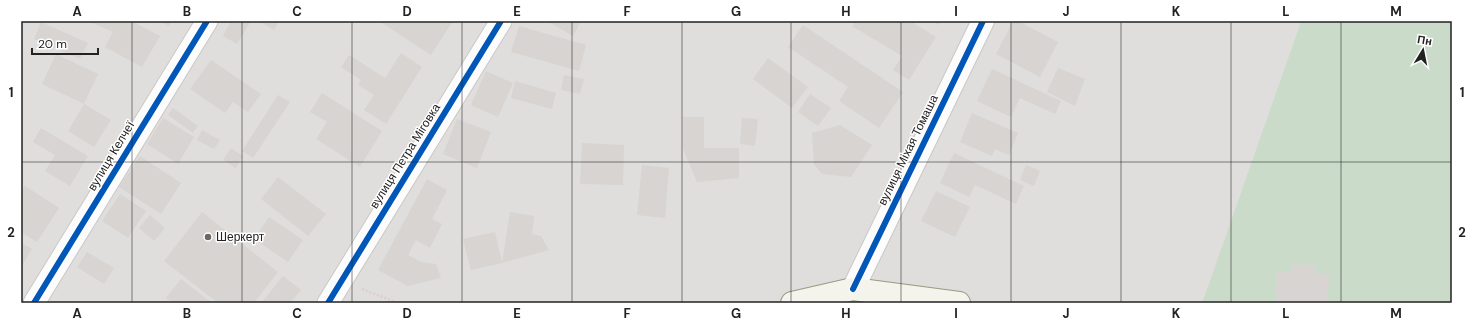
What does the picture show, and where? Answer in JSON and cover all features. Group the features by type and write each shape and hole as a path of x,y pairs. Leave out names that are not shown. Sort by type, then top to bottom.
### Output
{"main road":[{"path":"792,303 853,290 959,303"}],"street":[{"name":"вулиця Келчеї","path":"34,303 207,21"},
{"name":"вулиця Петра Міговка","path":"328,303 502,21"},
{"name":"вулиця Міхая Томаша","path":"853,290 983,21"}],"path":[{"path":"341,281 398,303"}],"shaded area":[{"path":"21,21 1301,21 1202,303 21,303"}],"green space":[{"path":"1301,21 1452,21 1452,303 1202,303"}],"building":[{"path":"88,21 131,21 160,36 142,67 105,47 113,32"},
{"path":"160,21 172,21 169,26"},
{"path":"231,21 251,21 237,44 223,36"},
{"path":"259,21 279,21 274,30"},
{"path":"379,21 453,21 431,55"},
{"path":"547,21 581,21 573,36"},
{"path":"855,21 910,21 936,37 909,80 893,70 902,56 852,26"},
{"path":"932,21 941,21 938,25"},
{"path":"1013,21 1018,21 1058,42 1040,77 996,54"},
{"path":"41,22 88,43 80,59 34,39"},
{"path":"803,25 903,92 879,128 839,101 848,87 788,47"},
{"path":"519,26 586,45 579,71 511,52"},
{"path":"401,53 422,67 386,124 364,110 374,95 358,85 361,80 341,67 349,55 385,78"},
{"path":"56,54 98,74 84,104 42,84"},
{"path":"768,58 808,87 792,108 753,79"},
{"path":"211,60 261,94 248,112 233,102 225,113 190,89"},
{"path":"1058,68 1085,79 1075,106 1047,92"},
{"path":"992,69 1061,101 1055,114 1020,98 1011,117 977,101"},
{"path":"486,71 513,83 498,117 471,105"},
{"path":"564,75 584,79 580,94 561,90"},
{"path":"515,81 556,93 552,109 511,98"},
{"path":"322,93 382,131 360,167 316,139 327,122 310,112"},
{"path":"810,94 831,108 818,126 798,112"},
{"path":"278,95 290,102 253,158 242,151"},
{"path":"84,104 111,120 94,147 68,131"},
{"path":"173,108 198,126 193,133 168,115"},
{"path":"972,113 1018,133 1009,155 995,149 992,156 960,142"},
{"path":"683,117 704,117 704,148 739,148 739,178 697,182 683,149"},
{"path":"163,118 194,137 178,164 147,144"},
{"path":"742,118 758,119 755,146 740,144"},
{"path":"457,119 491,132 477,168 443,154"},
{"path":"840,125 872,145 851,177 822,174 814,164 812,133"},
{"path":"41,128 88,156 70,186 45,171 55,155 33,142"},
{"path":"202,130 220,140 214,149 197,140"},
{"path":"582,143 624,145 623,185 580,184"},
{"path":"231,148 243,156 236,168 223,160"},
{"path":"954,153 1024,186 1016,204 975,185 969,197 940,183"},
{"path":"140,156 181,183 161,214 119,187"},
{"path":"642,165 669,168 665,218 637,215"},
{"path":"1026,165 1040,171 1034,186 1020,180"},
{"path":"278,177 326,214 308,236 261,199"},
{"path":"427,179 447,190 432,219 442,224 430,248 416,240 408,255 421,262 436,264 441,278 408,286 378,270"},
{"path":"25,186 59,208 37,242 21,232 21,192"},
{"path":"936,191 970,207 955,237 921,221"},
{"path":"120,194 146,211 128,238 102,221"},
{"name":"Шеркерт","path":"202,212 278,272 254,303 218,303 164,261"},
{"path":"510,212 534,216 532,234 541,236 549,250 502,263"},
{"path":"150,215 165,228 154,241 139,228"},
{"path":"269,217 303,240 288,262 254,239"},
{"path":"495,232 502,263 471,270 463,239"},
{"path":"21,243 32,249 21,267"},
{"path":"87,252 114,268 104,284 77,267"},
{"path":"1292,264 1316,265 1316,273 1329,274 1327,303 1275,302 1277,271 1291,272"},
{"path":"283,276 301,290 290,303 261,303"},
{"path":"181,279 212,303 173,303 166,298"}],"cycle path":[{"path":"34,303 207,21"},
{"path":"328,303 501,21"},
{"path":"853,289 983,21"}],"place":[{"name":"Шеркерт","path":"208,237"}]}
